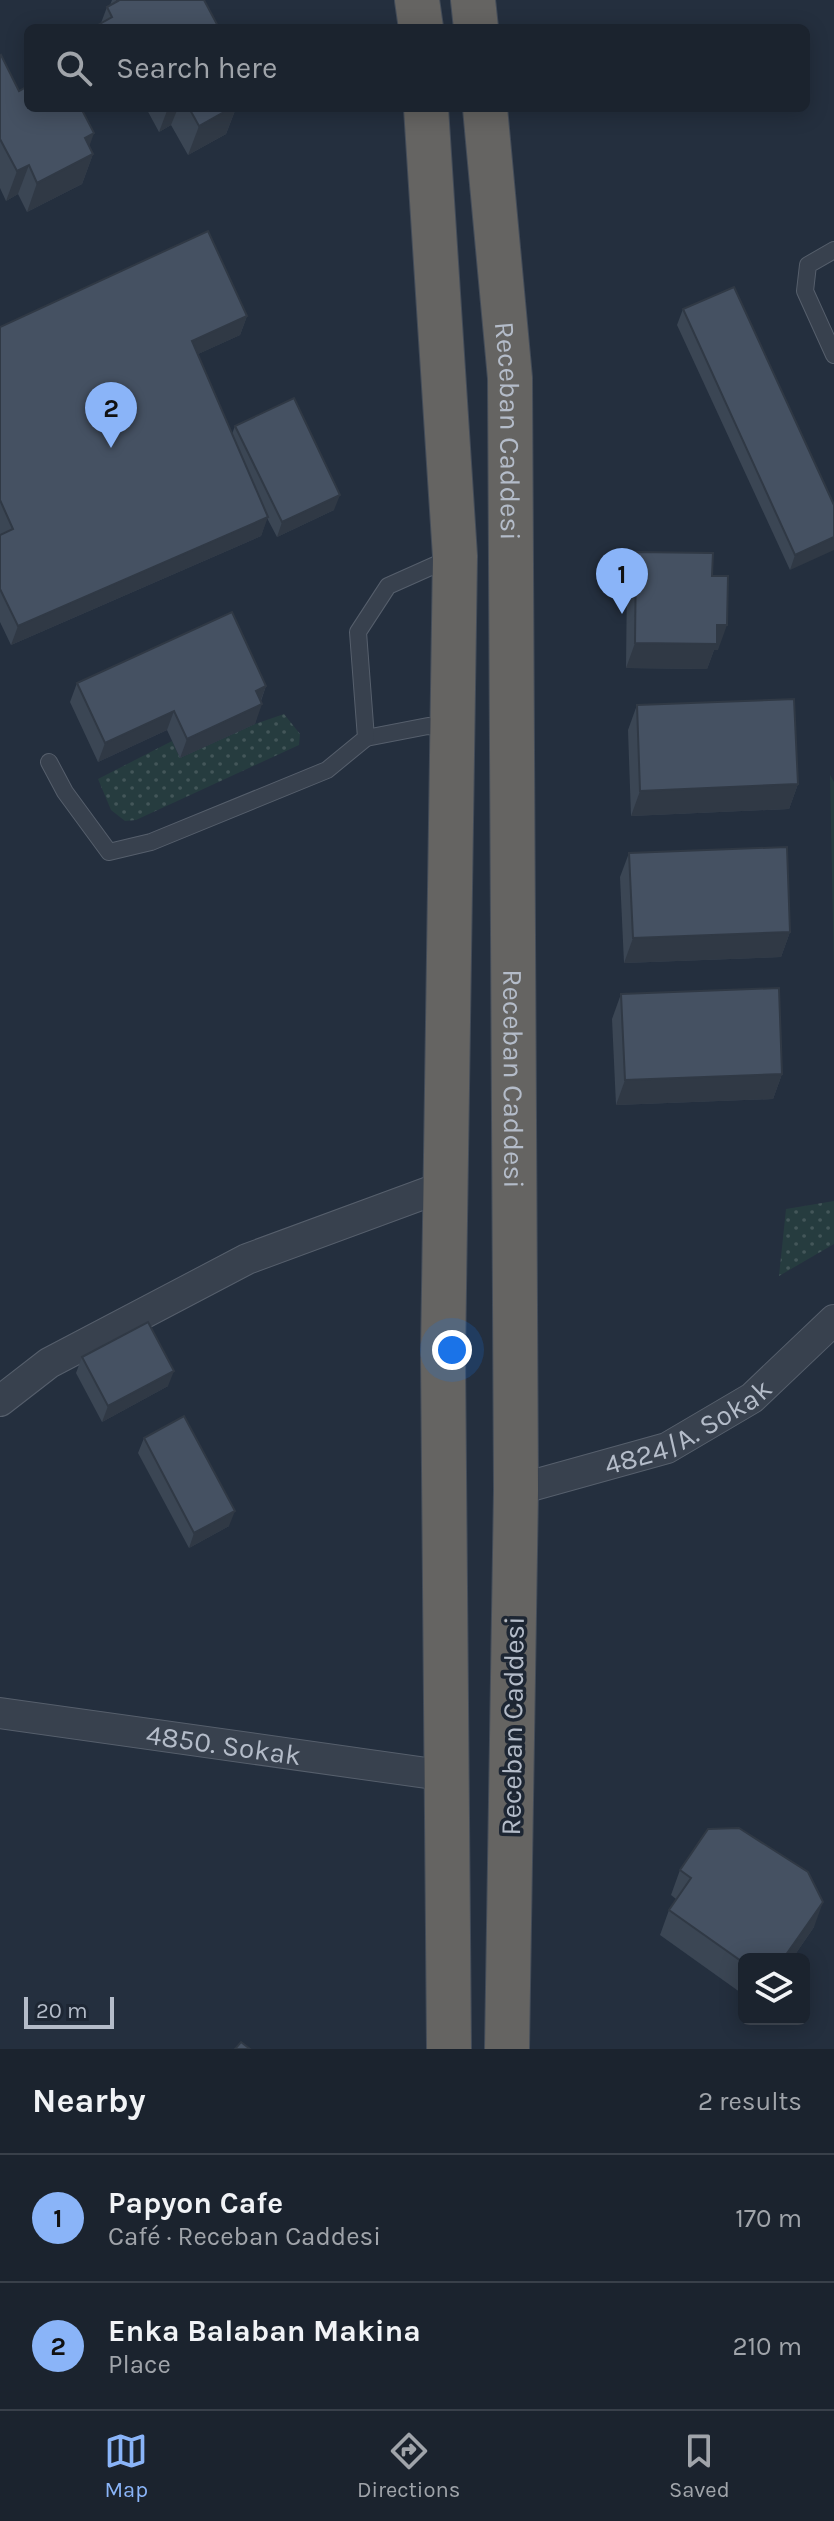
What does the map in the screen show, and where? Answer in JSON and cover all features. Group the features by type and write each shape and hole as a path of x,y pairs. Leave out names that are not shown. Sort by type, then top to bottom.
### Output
{"highway":[{"path":"417,0 420,24"},
{"path":"473,0 476,24"},
{"name":"Receban Caddesi","path":"426,112 455,556 443,1355 449,2049"},
{"name":"Receban Caddesi","path":"485,112 510,378 516,1490 507,2049"}],"street":[{"path":"0,1401 49,1363 247,1259 445,1186"},
{"name":"4824/A. Sokak","path":"516,1490 667,1448 752,1398 834,1320"},
{"name":"4850. Sokak","path":"0,1713 448,1776"}],"lane":[{"path":"834,250 808,265 805,291 834,355"},
{"path":"366,738 358,632 388,586 455,556"},
{"path":"49,762 65,792 109,852 151,842 327,770 366,738 428,726 451,728"}],"green space":[{"path":"284,714 300,734 299,745 136,820 125,821 111,810 98,779 172,741 180,758"},
{"path":"830,775 834,782 834,972"},
{"path":"834,1201 834,1244 779,1276 786,1209"}],"building":[{"path":"204,0 217,24 100,24 112,17 107,7 118,1"},
{"path":"0,56 19,91 24,88 24,112 83,112 94,133 85,138 93,154 37,183 29,165 17,171 0,139"},
{"path":"191,112 224,112 199,126"},
{"path":"208,231 247,316 192,341 268,517 18,626 0,589 0,535 13,529 0,500 0,327"},
{"path":"734,287 834,505 834,537 795,555 683,309"},
{"path":"294,398 340,495 282,522 235,426"},
{"path":"636,552 713,553 712,576 728,576 727,625 717,625 717,644 635,643"},
{"path":"232,612 266,686 256,691 262,704 187,739 174,711 105,743 77,683"},
{"path":"794,699 798,784 640,791 637,705"},
{"path":"787,847 790,932 633,938 629,853"},
{"path":"779,988 782,1074 625,1080 621,994"},
{"path":"148,1322 174,1371 108,1406 82,1357"},
{"path":"184,1416 235,1511 194,1533 144,1438"},
{"path":"739,1828 808,1872 823,1902 787,1953 738,1953 738,1959 669,1910 691,1878 680,1870 708,1829"},
{"path":"241,2042 250,2049 235,2049"}],"place":[{"name":"Enka Balaban Makina","path":"111,448"},
{"name":"Papyon Cafe","path":"622,614"}]}
